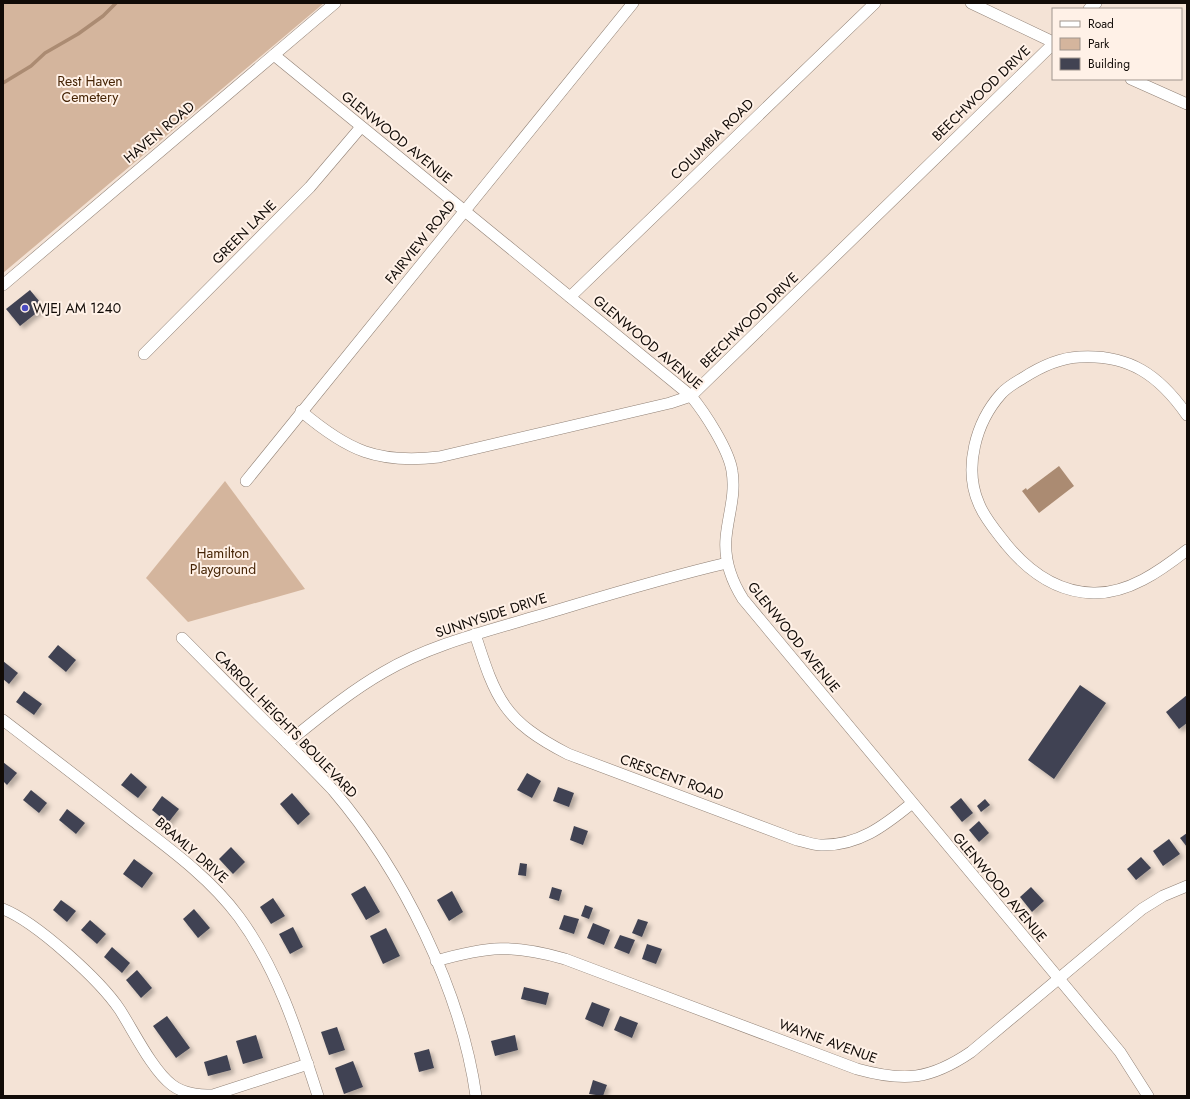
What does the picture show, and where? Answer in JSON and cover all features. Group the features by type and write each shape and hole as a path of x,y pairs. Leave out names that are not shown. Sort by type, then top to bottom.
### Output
{"street":[{"name":"HAVEN ROAD","path":"3,285 335,3"},
{"name":"FAIRVIEW ROAD","path":"246,481 301,411 633,3"},
{"name":"COLUMBIA ROAD","path":"570,297 875,3"},
{"path":"971,3 1052,43"},
{"name":"BEECHWOOD DRIVE","path":"301,411 320,427 357,449 397,460 419,460 462,452 670,403 691,396 1052,44"},
{"name":"GLENWOOD AVENUE","path":"274,55 691,396 706,416 725,451 732,470 734,492 726,539 727,563 733,583 743,600 911,804 1120,1052 1148,1096"},
{"path":"1133,80 1187,104"},
{"name":"GREEN LANE","path":"144,354 310,187 361,127"},
{"path":"1187,415 1175,398 1156,380 1131,364 1116,358 1090,356 1072,357 1052,362 1002,392 991,407 977,437 973,457 973,475 979,504 992,526 1017,557 1030,570 1048,581 1065,588 1093,593 1129,586 1151,576 1187,550"},
{"name":"SUNNYSIDE DRIVE","path":"287,743 350,693 385,671 421,653 475,634 670,576 727,563"},
{"name":"CRESCENT ROAD","path":"475,634 490,681 501,703 522,726 542,741 568,754 797,840 820,845 846,842 866,836 885,825 911,804"},
{"name":"CARROLL HEIGHTS BOULEVARD","path":"182,638 332,790 363,830 390,870 418,920 436,961 466,1049 476,1096"},
{"name":"BRAMLY DRIVE","path":"3,720 181,858 214,886 240,917 262,952 280,987 318,1096"},
{"name":"WAYNE AVENUE","path":"436,961 471,951 494,948 539,952 565,959 857,1069 884,1076 908,1077 930,1073 952,1065 971,1052 1142,909 1163,896 1187,886"},
{"path":"3,909 29,922 100,986 119,1008 161,1075 173,1086 199,1095 213,1095 308,1064"}],"green space":[{"name":"Rest Haven Cemetery","path":"3,3 324,3 3,273"},
{"name":"Hamilton Playground","path":"225,481 305,589 188,622 146,578"}],"shaded area":[{"path":"1059,466 1074,486 1039,513 1022,491 1026,488 1027,490"}],"building":[{"name":"WJEJ AM 1240","path":"30,290 44,307 20,326 6,309"},
{"path":"58,645 76,660 66,672 48,657"},
{"path":"3,661 18,673 9,684 3,679"},
{"path":"1080,685 1106,703 1054,779 1028,760"},
{"path":"24,691 42,704 34,715 16,702"},
{"path":"1187,695 1187,723 1179,729 1166,712"},
{"path":"3,762 17,773 7,785 3,781"},
{"path":"131,773 147,787 138,798 121,785"},
{"path":"527,773 541,781 532,798 517,790"},
{"path":"558,787 574,793 569,807 553,801"},
{"path":"31,790 47,803 39,813 23,800"},
{"path":"292,793 310,814 298,825 280,804"},
{"path":"162,796 179,809 168,823 152,810"},
{"path":"961,798 973,813 962,822 950,807"},
{"path":"985,799 990,805 981,812 977,806"},
{"path":"67,809 85,823 76,834 59,820"},
{"path":"979,821 989,833 979,842 969,830"},
{"path":"574,826 588,831 583,845 570,840"},
{"path":"1187,833 1187,847 1180,838"},
{"path":"1169,839 1180,854 1163,866 1153,851"},
{"path":"231,847 245,862 233,874 219,859"},
{"path":"1141,857 1151,868 1136,880 1127,869"},
{"path":"134,859 153,873 142,888 123,874"},
{"path":"520,863 527,864 526,876 518,875"},
{"path":"365,886 380,912 366,920 351,894"},
{"path":"552,887 562,890 559,901 549,898"},
{"path":"1031,887 1044,901 1032,912 1020,897"},
{"path":"452,891 463,912 449,921 437,900"},
{"path":"273,898 285,916 271,924 260,907"},
{"path":"61,900 76,911 67,922 53,910"},
{"path":"585,905 593,908 589,919 581,916"},
{"path":"194,909 210,928 198,938 183,919"},
{"path":"564,915 579,919 574,934 559,929"},
{"path":"638,919 648,922 642,937 632,933"},
{"path":"90,920 106,934 97,944 81,930"},
{"path":"593,923 610,930 604,945 587,938"},
{"path":"293,927 303,947 290,954 279,934"},
{"path":"386,928 400,956 383,964 370,936"},
{"path":"620,935 635,940 629,954 614,948"},
{"path":"647,944 662,949 656,964 642,959"},
{"path":"112,947 130,963 122,973 104,957"},
{"path":"137,970 152,988 141,998 126,980"},
{"path":"524,987 549,993 546,1005 521,999"},
{"path":"592,1002 610,1009 603,1027 585,1019"},
{"path":"167,1016 190,1048 176,1058 153,1026"},
{"path":"620,1016 638,1023 632,1038 614,1030"},
{"path":"337,1027 345,1050 329,1055 321,1032"},
{"path":"256,1035 263,1058 243,1064 236,1041"},
{"path":"515,1035 518,1050 495,1056 491,1041"},
{"path":"429,1049 434,1068 419,1072 414,1053"},
{"path":"227,1055 231,1070 208,1076 204,1062"},
{"path":"353,1061 363,1087 344,1094 335,1068"},
{"path":"593,1080 607,1085 603,1096 589,1094"}],"waterway":[{"path":"3,83 31,66 45,53 78,34 103,16 116,3"}],"place":[{"name":"WJEJ AM 1240","path":"25,308"}]}
